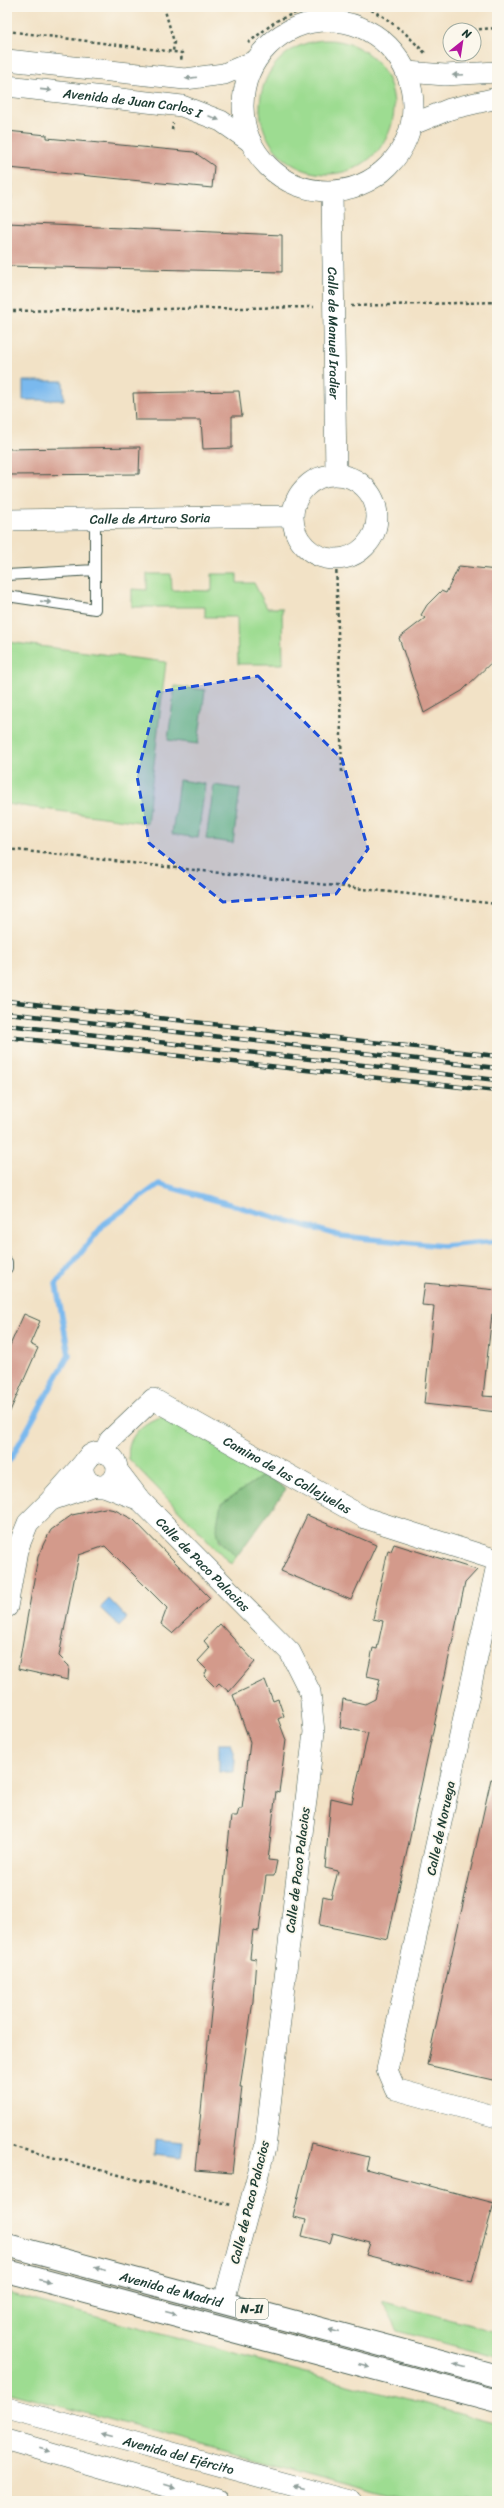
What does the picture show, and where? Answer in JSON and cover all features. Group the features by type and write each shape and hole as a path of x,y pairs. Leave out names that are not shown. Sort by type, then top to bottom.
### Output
{"main road":[{"name":"Avenida de Madrid","path":"7,2245 224,2301 497,2376"},
{"name":"Avenida de Madrid","path":"7,2271 497,2401"}],"street":[{"path":"301,16 353,24 375,34 394,51 407,72 414,98 412,124 402,151 383,173 361,186 332,192 308,189 284,179 265,164 251,142 243,114 244,88 256,61 275,38 301,16"},
{"name":"Avenida de Juan Carlos I","path":"7,60 185,79 224,74 256,61"},
{"path":"407,72 445,75 497,72"},
{"name":"Avenida de Juan Carlos I","path":"7,86 182,106 220,121 251,142"},
{"path":"412,124 450,109 497,98"},
{"name":"Calle de Manuel Iradier","path":"332,192 336,474"},
{"path":"336,474 350,477 362,484 372,495 377,509 377,524 372,537 363,549 350,556 336,559 323,557 306,547 294,530 292,516 294,503 301,491 310,482 322,476 336,474"},
{"name":"Calle de Arturo Soria","path":"7,520 292,516"},
{"name":"Camino de las Callejuelas","path":"96,1455 153,1399 365,1518 497,1560"},
{"path":"52,1500 114,1480 117,1470 112,1457 96,1455"},
{"path":"96,1455 84,1468 84,1473 89,1482 140,1500"},
{"path":"7,1607 17,1550 28,1523 96,1455"},
{"name":"Calle de Paco Palacios","path":"117,1470 140,1500 290,1652 310,1692 314,1732 265,2148 224,2301"},
{"name":"Calle de Noruega","path":"497,1564 387,2070 395,2089 497,2117"},
{"name":"Avenida del Ejército","path":"7,2408 350,2501"},
{"path":"7,2440 213,2500"}],"lane":[{"path":"7,596 96,609 95,519"},
{"path":"7,575 95,570"}],"path":[{"path":"164,7 174,42 173,52"},
{"path":"366,7 406,34 429,55"},
{"path":"482,29 497,28"},
{"path":"7,311 497,302"},
{"path":"336,559 342,772"},
{"path":"7,849 497,904"},
{"path":"7,2145 248,2210"}],"highlighted area":[{"path":"258,676 342,759 368,849 336,894 223,902 149,843 137,776 158,692"}],"green space":[{"path":"320,40 334,40 353,45 375,59 389,81 393,94 393,120 389,133 375,155 353,169 334,174 320,174 301,169 279,155 265,133 260,114 260,100 265,81 279,59 301,45"},
{"path":"147,574 171,574 172,590 212,591 212,574 237,574 237,583 254,583 267,608 282,608 283,664 238,664 237,617 205,617 205,607 132,607 132,589 147,590"},
{"path":"7,642 166,662 147,823 7,804"},
{"path":"175,686 205,690 198,744 168,740"},
{"path":"179,780 205,784 198,838 172,834"},
{"path":"214,785 240,789 233,843 206,839"},
{"path":"161,1417 172,1420 266,1474 221,1504 219,1540 237,1556 231,1564 129,1459 128,1452 132,1438 136,1432 147,1423"},
{"path":"266,1474 286,1489 237,1556 224,1543 218,1533 217,1528 221,1504"},
{"path":"7,2293 497,2424 497,2501 415,2501 7,2392"},
{"path":"381,2301 497,2332 497,2357 397,2331"}],"water":[{"path":"7,182 12,183 11,200 7,200"},
{"path":"23,381 63,381 64,400 23,400"},
{"path":"109,1599 127,1618 119,1626 100,1608"},
{"path":"219,1743 230,1743 235,1760 234,1772 219,1772"},
{"path":"155,2139 183,2142 181,2158 154,2155"}],"building":[{"path":"7,131 47,135 47,138 194,152 214,166 212,188 9,168 10,166 7,165"},
{"path":"7,223 282,235 282,272 7,266"},
{"path":"239,391 242,416 232,416 232,448 203,449 201,420 135,420 133,393"},
{"path":"140,447 139,474 7,475 7,449"},
{"path":"459,566 497,570 497,657 462,691 424,713 399,638 425,618 421,615 427,605 441,591 446,593"},
{"path":"425,1283 497,1290 497,1315 492,1314 483,1396 497,1397 497,1412 424,1404 434,1306 422,1305"},
{"path":"24,1314 40,1321 30,1344 38,1348 7,1418 7,1352"},
{"path":"105,1508 115,1510 134,1520 210,1598 172,1633 161,1624 167,1608 105,1546 79,1555 59,1656 69,1666 68,1680 18,1669 38,1557 51,1530 72,1515"},
{"path":"307,1515 376,1545 351,1600 281,1571"},
{"path":"394,1544 477,1570 465,1583 388,1939 319,1925 323,1896 331,1898 338,1871 325,1868 331,1798 352,1803 368,1733 340,1727 343,1699 365,1704 375,1699 380,1679 367,1676 373,1648 377,1649 383,1621 373,1619 388,1550 391,1551"},
{"path":"220,1624 255,1662 229,1692 219,1683 215,1687 204,1676 207,1670 198,1661 210,1648 204,1641"},
{"path":"265,1680 273,1701 278,1699 284,1716 278,1719 286,1740 279,1792 276,1791 268,1860 277,1861 274,1876 266,1876 259,1931 253,1930 250,1958 256,1959 253,2001 240,2087 242,2087 232,2173 195,2170 231,1816 237,1816 239,1809 242,1809 250,1742 233,1695"},
{"path":"491,1779 497,1780 497,2081 427,2065"},
{"path":"311,2143 369,2157 366,2169 494,2203 472,2282 366,2255 370,2243 333,2233 330,2243 302,2236 306,2220 293,2217"}],"waterway":[{"path":"7,1462 10,1460 69,1355 56,1284 104,1224 159,1184 341,1236 443,1246 497,1241"}],"railway":[{"path":"7,1001 497,1056"},
{"path":"7,1013 497,1068"},
{"path":"7,1025 497,1080"},
{"path":"7,1037 497,1091"}]}
